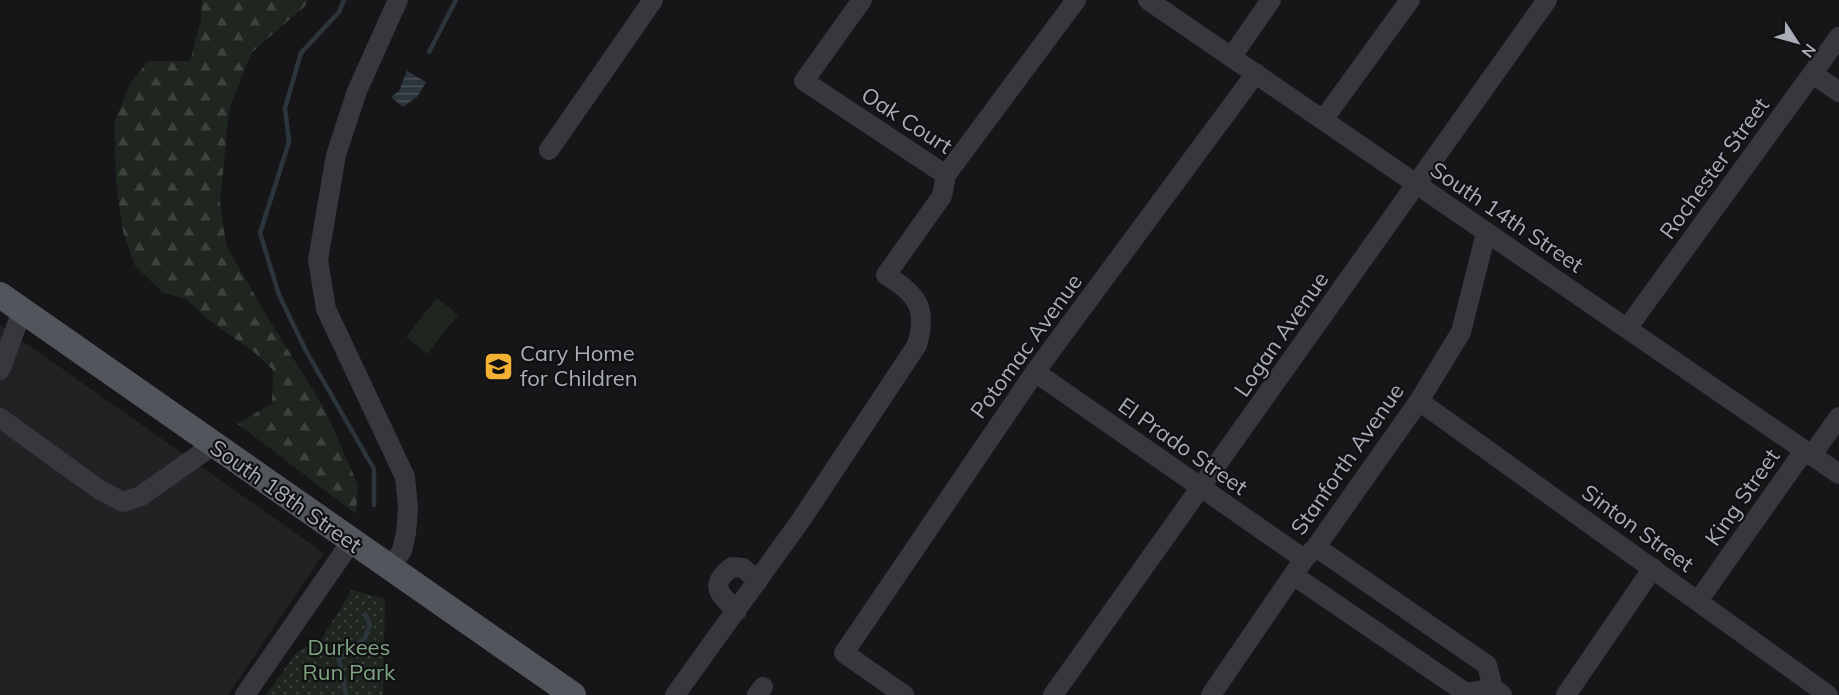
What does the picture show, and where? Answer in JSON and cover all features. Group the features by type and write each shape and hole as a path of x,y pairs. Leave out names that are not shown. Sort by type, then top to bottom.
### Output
{"main road":[{"name":"South 18th Street","path":"0,295 571,694"}],"street":[{"path":"389,568 402,550 406,533 408,508 405,477 326,309 318,260 336,155 357,91 398,0"},
{"path":"549,150 653,0"},
{"name":"Oak Court","path":"862,0 804,81 946,175 1076,0"},
{"name":"South 14th Street","path":"1148,0 1486,233 1628,327 1839,474"},
{"path":"1232,56 1271,0"},
{"path":"1323,120 1410,0"},
{"name":"Logan Avenue","path":"1053,695 1547,0"},
{"name":"Rochester Street","path":"1628,327 1839,37"},
{"name":"Potomac Avenue","path":"904,695 843,653 1035,372 1256,73"},
{"path":"1813,74 1839,92"},
{"path":"675,695 758,581 917,345 922,326 922,312 915,298 886,275 942,196 946,175"},
{"name":"Stanforth Avenue","path":"1211,695 1419,401 1461,332 1486,233"},
{"path":"0,370 22,311"},
{"name":"El Prado Street","path":"1035,372 1305,561 1467,693 1495,693 1487,665 1305,561"},
{"name":"Sinton Street","path":"1419,401 1828,695"},
{"name":"King Street","path":"1698,601 1807,453 1839,417"},
{"path":"0,418 100,490 123,502 141,496 213,445"},
{"path":"245,695 351,542"},
{"path":"736,611 718,591 717,582 722,574 732,567 743,568 758,581"},
{"path":"1566,695 1653,568"}],"shaded area":[{"path":"407,71 426,82 418,96 403,107 391,97 399,91"},
{"path":"0,325 324,553 228,695 0,695"}],"green space":[{"path":"202,0 308,0 305,6 251,53 229,110 220,201 226,245 266,315 323,406 358,485 356,514 238,424 272,403 273,370 254,352 207,319 186,299 163,293 135,266 123,231 116,182 114,123 130,84 148,61 190,61 201,20"},
{"path":"437,298 458,315 427,354 406,337"},
{"name":"Durkees Run Park","path":"352,590 385,599 383,695 266,695 297,652 322,638"}],"waterway":[{"path":"344,0 339,12 301,53 285,108 289,142 260,233 279,295 306,351 374,469 374,505"},
{"path":"429,52 456,0"},
{"path":"346,695 339,659 365,638 370,625 365,614"}],"place":[{"name":"Cary Home for Children","path":"499,366"}]}
